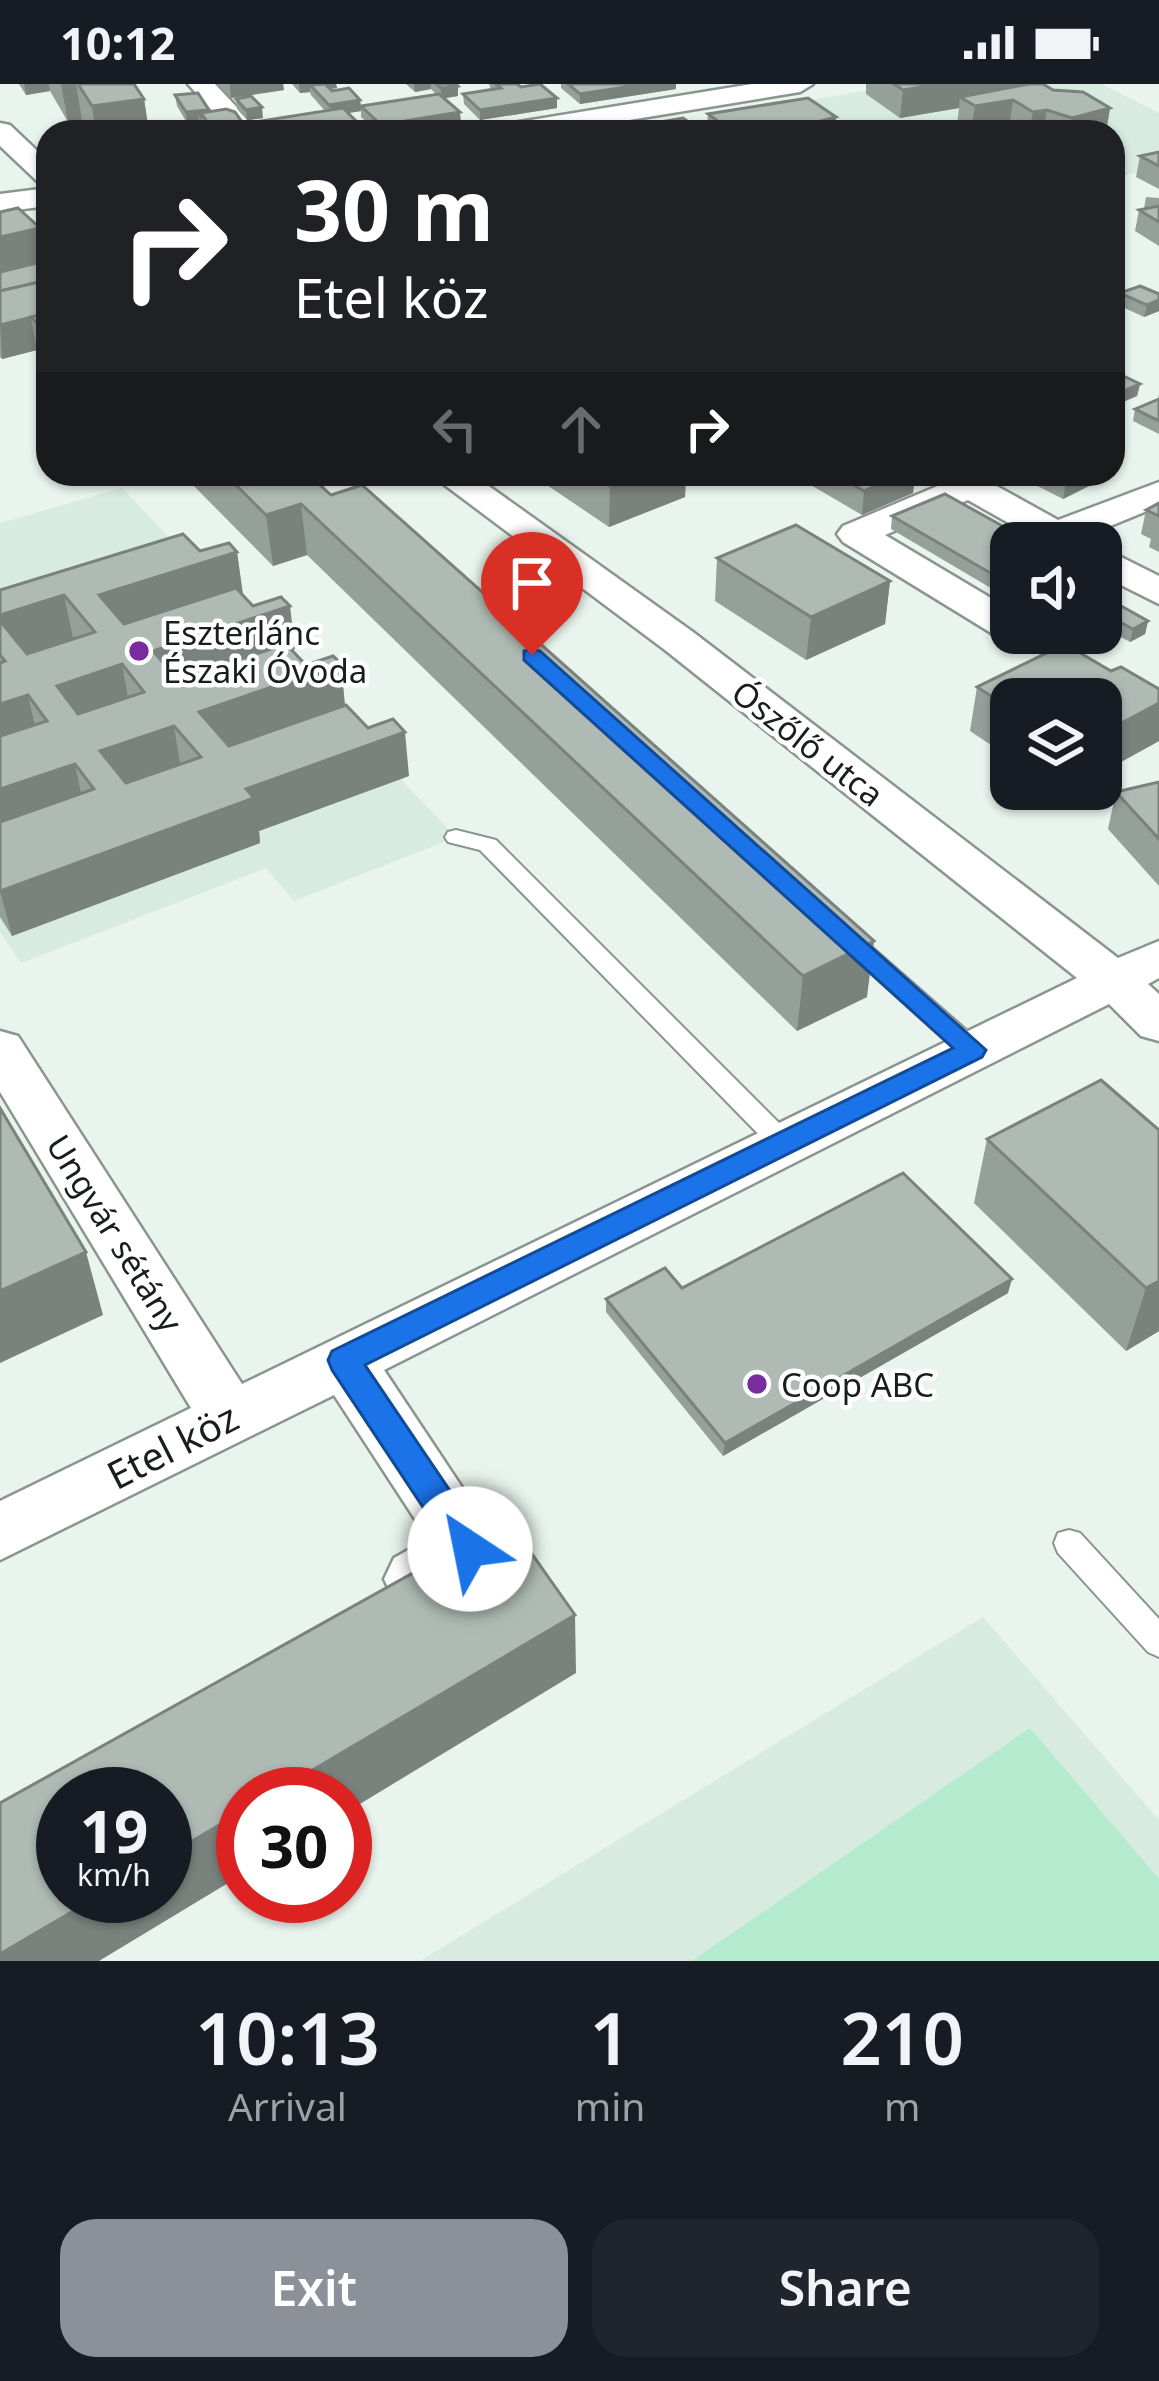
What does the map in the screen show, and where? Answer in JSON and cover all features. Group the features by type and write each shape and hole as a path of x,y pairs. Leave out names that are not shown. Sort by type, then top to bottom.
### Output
{"street":[{"path":"201,84 235,120"},
{"path":"580,120 800,84"},
{"path":"0,131 36,165"},
{"path":"0,203 36,198"},
{"name":"Ószőlő utca","path":"465,486 1138,970 1159,1023"},
{"path":"947,486 856,534 990,616"},
{"path":"969,486 1034,522"},
{"path":"1100,522 1159,493"},
{"path":"1122,571 1159,592"},
{"name":"Etel köz","path":"0,1532 1138,970"},
{"name":"Ungvár sétány","path":"0,1049 229,1416"},
{"path":"344,1360 470,1549 368,1606"}],"lane":[{"path":"456,837 488,845 784,1144"},
{"path":"831,923 973,1050"},
{"path":"1069,1544 1159,1642"}],"shaded area":[{"path":"907,84 1101,84 1159,113 1159,168 1125,175 1125,120 824,120 799,102"},
{"name":"Eszterlánc Északi Óvoda","path":"122,488 456,837 294,901 266,868 21,963 0,932 0,523"},
{"path":"983,1617 1159,1820 1159,1961 420,1961"}],"green space":[{"path":"1030,1728 1159,1879 1159,1961 692,1961"}],"building":[{"path":"78,84 134,84 144,99 92,106"},
{"path":"325,84 332,91 349,88 360,100 329,105 310,85"},
{"path":"496,84 540,84 557,98 480,110 463,94 501,88"},
{"path":"568,84 645,84 580,94"},
{"path":"894,84 939,84 903,90"},
{"path":"1029,84 1083,92 1110,108 1072,118 1047,110 1033,112 1013,100 975,106 960,97"},
{"path":"198,93 209,110 186,112 175,95"},
{"path":"439,94 460,112 376,120 361,106"},
{"path":"251,96 262,107 246,110 236,99"},
{"path":"808,98 836,117 716,120 708,114"},
{"path":"343,108 355,120 267,120"},
{"path":"226,109 241,120 206,120 201,113"},
{"path":"1159,152 1159,166 1140,156"},
{"path":"1159,206 1159,222 1139,210"},
{"path":"18,208 36,229 0,237 0,212"},
{"path":"36,263 36,283 0,291 0,272"},
{"path":"36,283 36,316 0,325 0,291"},
{"path":"1140,286 1159,294 1159,300 1147,305 1125,291"},
{"path":"1125,377 1140,384 1125,390"},
{"path":"1159,399 1159,421 1135,409"},
{"path":"237,486 321,486 331,495 363,486 874,941 803,976 301,504 266,515"},
{"path":"945,494 995,522 990,522 990,573 892,516"},
{"path":"796,525 890,581 811,617 717,558"},
{"path":"183,534 200,551 229,543 237,552 99,595 124,624 236,588 253,606 281,597 290,606 153,651 178,680 286,644 306,665 333,656 341,663 199,712 229,746 346,705 368,728 393,719 405,732 246,789 254,798 0,891 0,822 94,789 75,764 0,789 0,736 47,721 28,695 0,704 0,663 5,661 0,655 0,621 27,654 95,632 64,595 0,615 0,590","holes":["122,664 144,692 78,714 57,686","174,726 201,757 126,783 100,751"]},
{"path":"1122,606 1148,621 1133,629 1122,623"},
{"path":"1045,654 1082,654 1111,671 1121,667 1159,689 1159,703 1122,723 1122,678 995,678"},
{"path":"990,681 990,695 977,687"},
{"path":"1159,782 1159,839 1122,799 1122,791"},
{"path":"1101,1080 1159,1130 1159,1281 1146,1288 987,1139"},
{"path":"0,1108 86,1252 0,1291"},
{"name":"Coop ABC","path":"903,1173 1012,1279 725,1443 606,1299 665,1268 682,1288"},
{"path":"508,1520 575,1615 318,1767 216,1767 216,1827 192,1841 192,1767 65,1767"},
{"path":"36,1783 36,1923 53,1923 0,1954 0,1803"}],"place":[{"name":"Eszterlánc Északi Óvoda","path":"139,651"},
{"name":"Coop ABC","path":"757,1384"}],"route":[{"path":"470,1549 344,1360 973,1050 532,655"}]}
